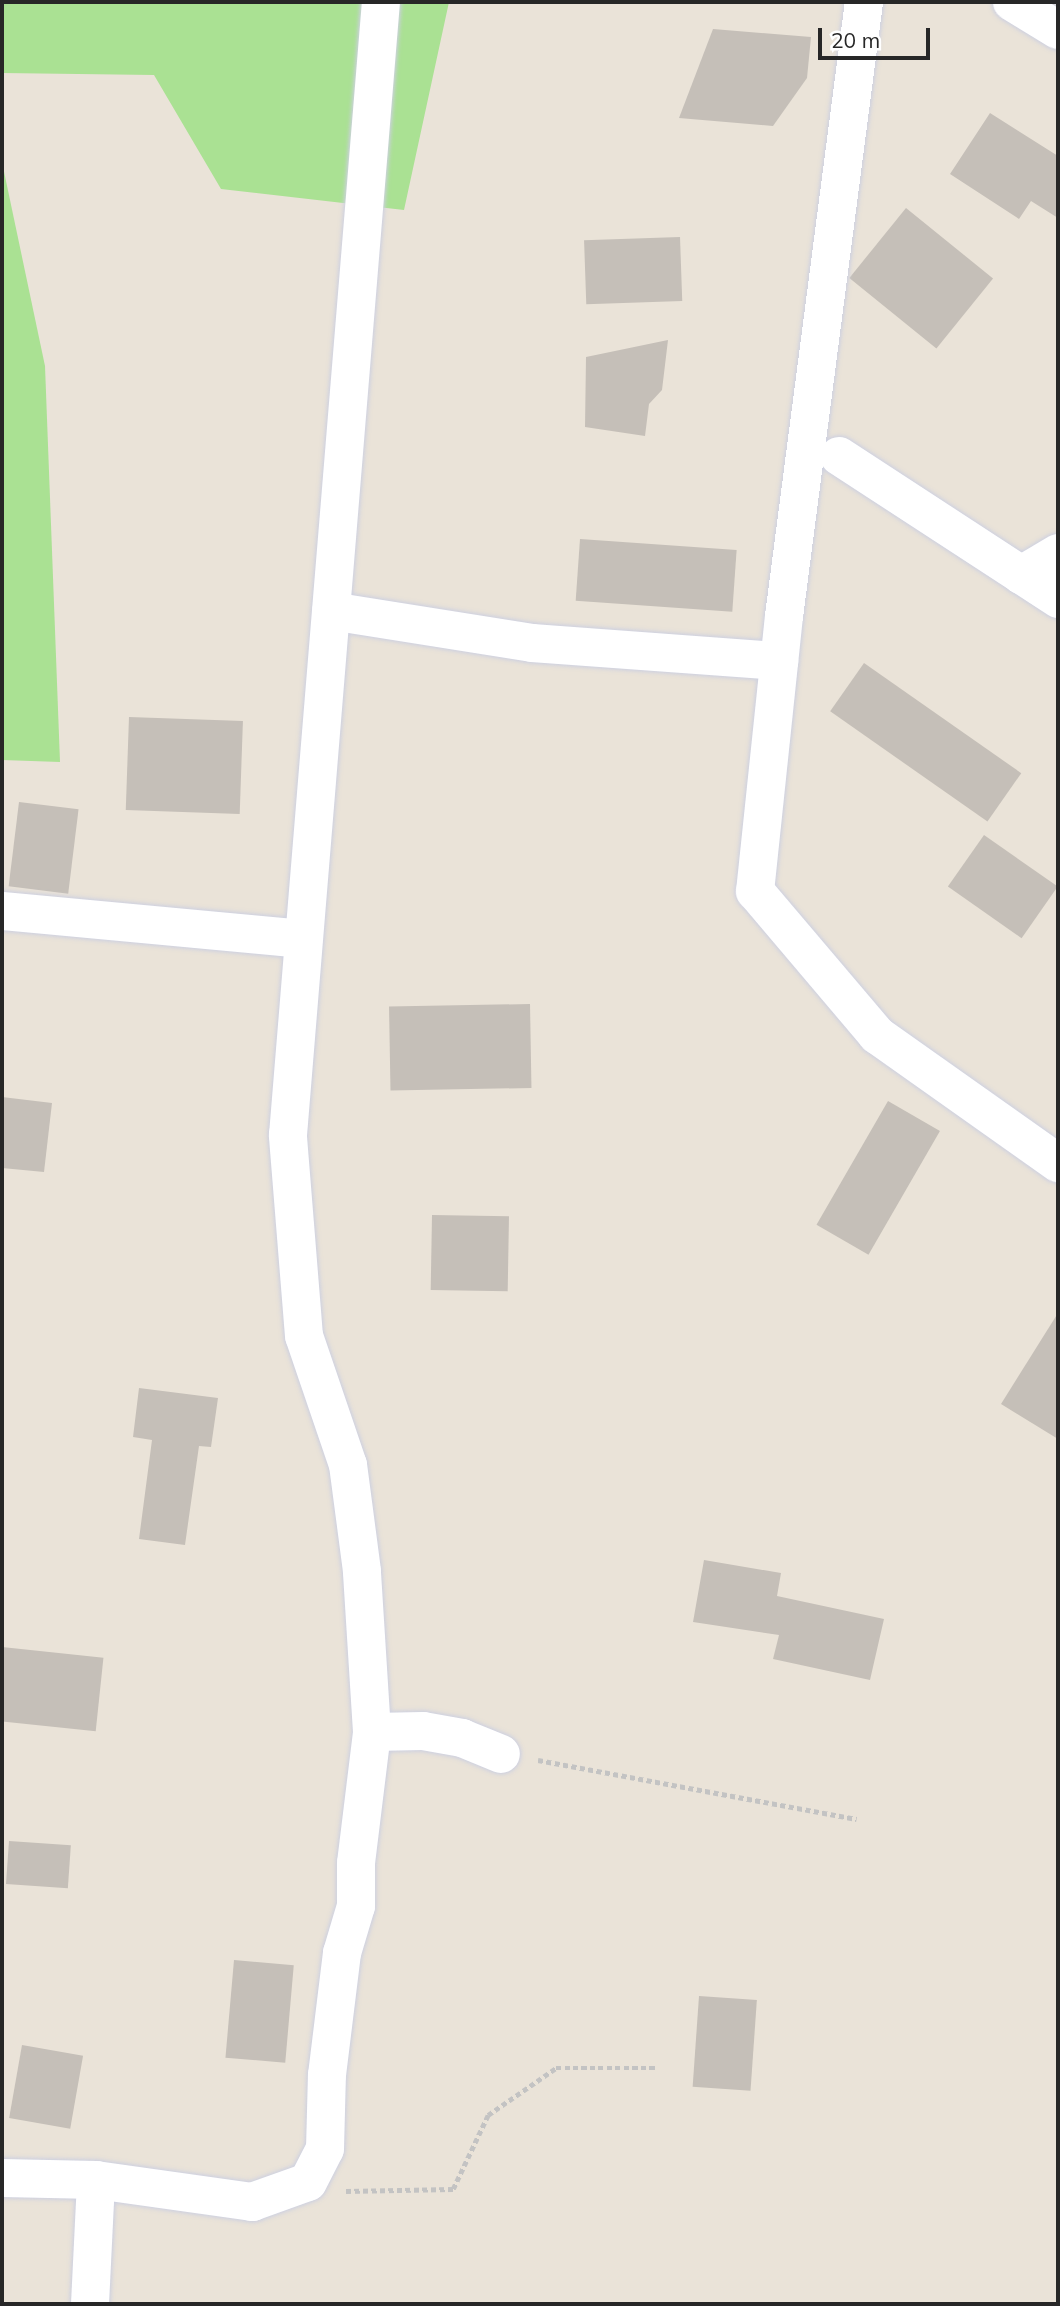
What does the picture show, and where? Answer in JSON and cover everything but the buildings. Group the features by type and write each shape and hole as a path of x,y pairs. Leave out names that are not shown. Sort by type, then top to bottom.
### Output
{"street":[{"path":"2,2178 96,2180 252,2202 290,2192 308,2182 325,2149 328,2064 342,1953 356,1906 356,1863 372,1732 362,1571 348,1465 304,1336 288,1135 302,939 382,2"},
{"path":"864,2 779,661 755,891 877,1035 1058,1163"},
{"path":"1012,2 1058,30"},
{"path":"839,456 1058,599"},
{"path":"1021,575 1058,553"},
{"path":"331,611 532,643 779,661"},
{"path":"2,911 302,939"},
{"path":"372,1732 423,1731 501,1754"},
{"path":"90,2304 96,2180"}],"path":[{"path":"501,1754 857,1819"},
{"path":"290,2192 453,2189 488,2115 556,2068 658,2068"}],"green space":[{"path":"2,2 449,2 404,210 221,189 154,75 2,73"},
{"path":"2,162 45,366 60,762 2,760"}]}
